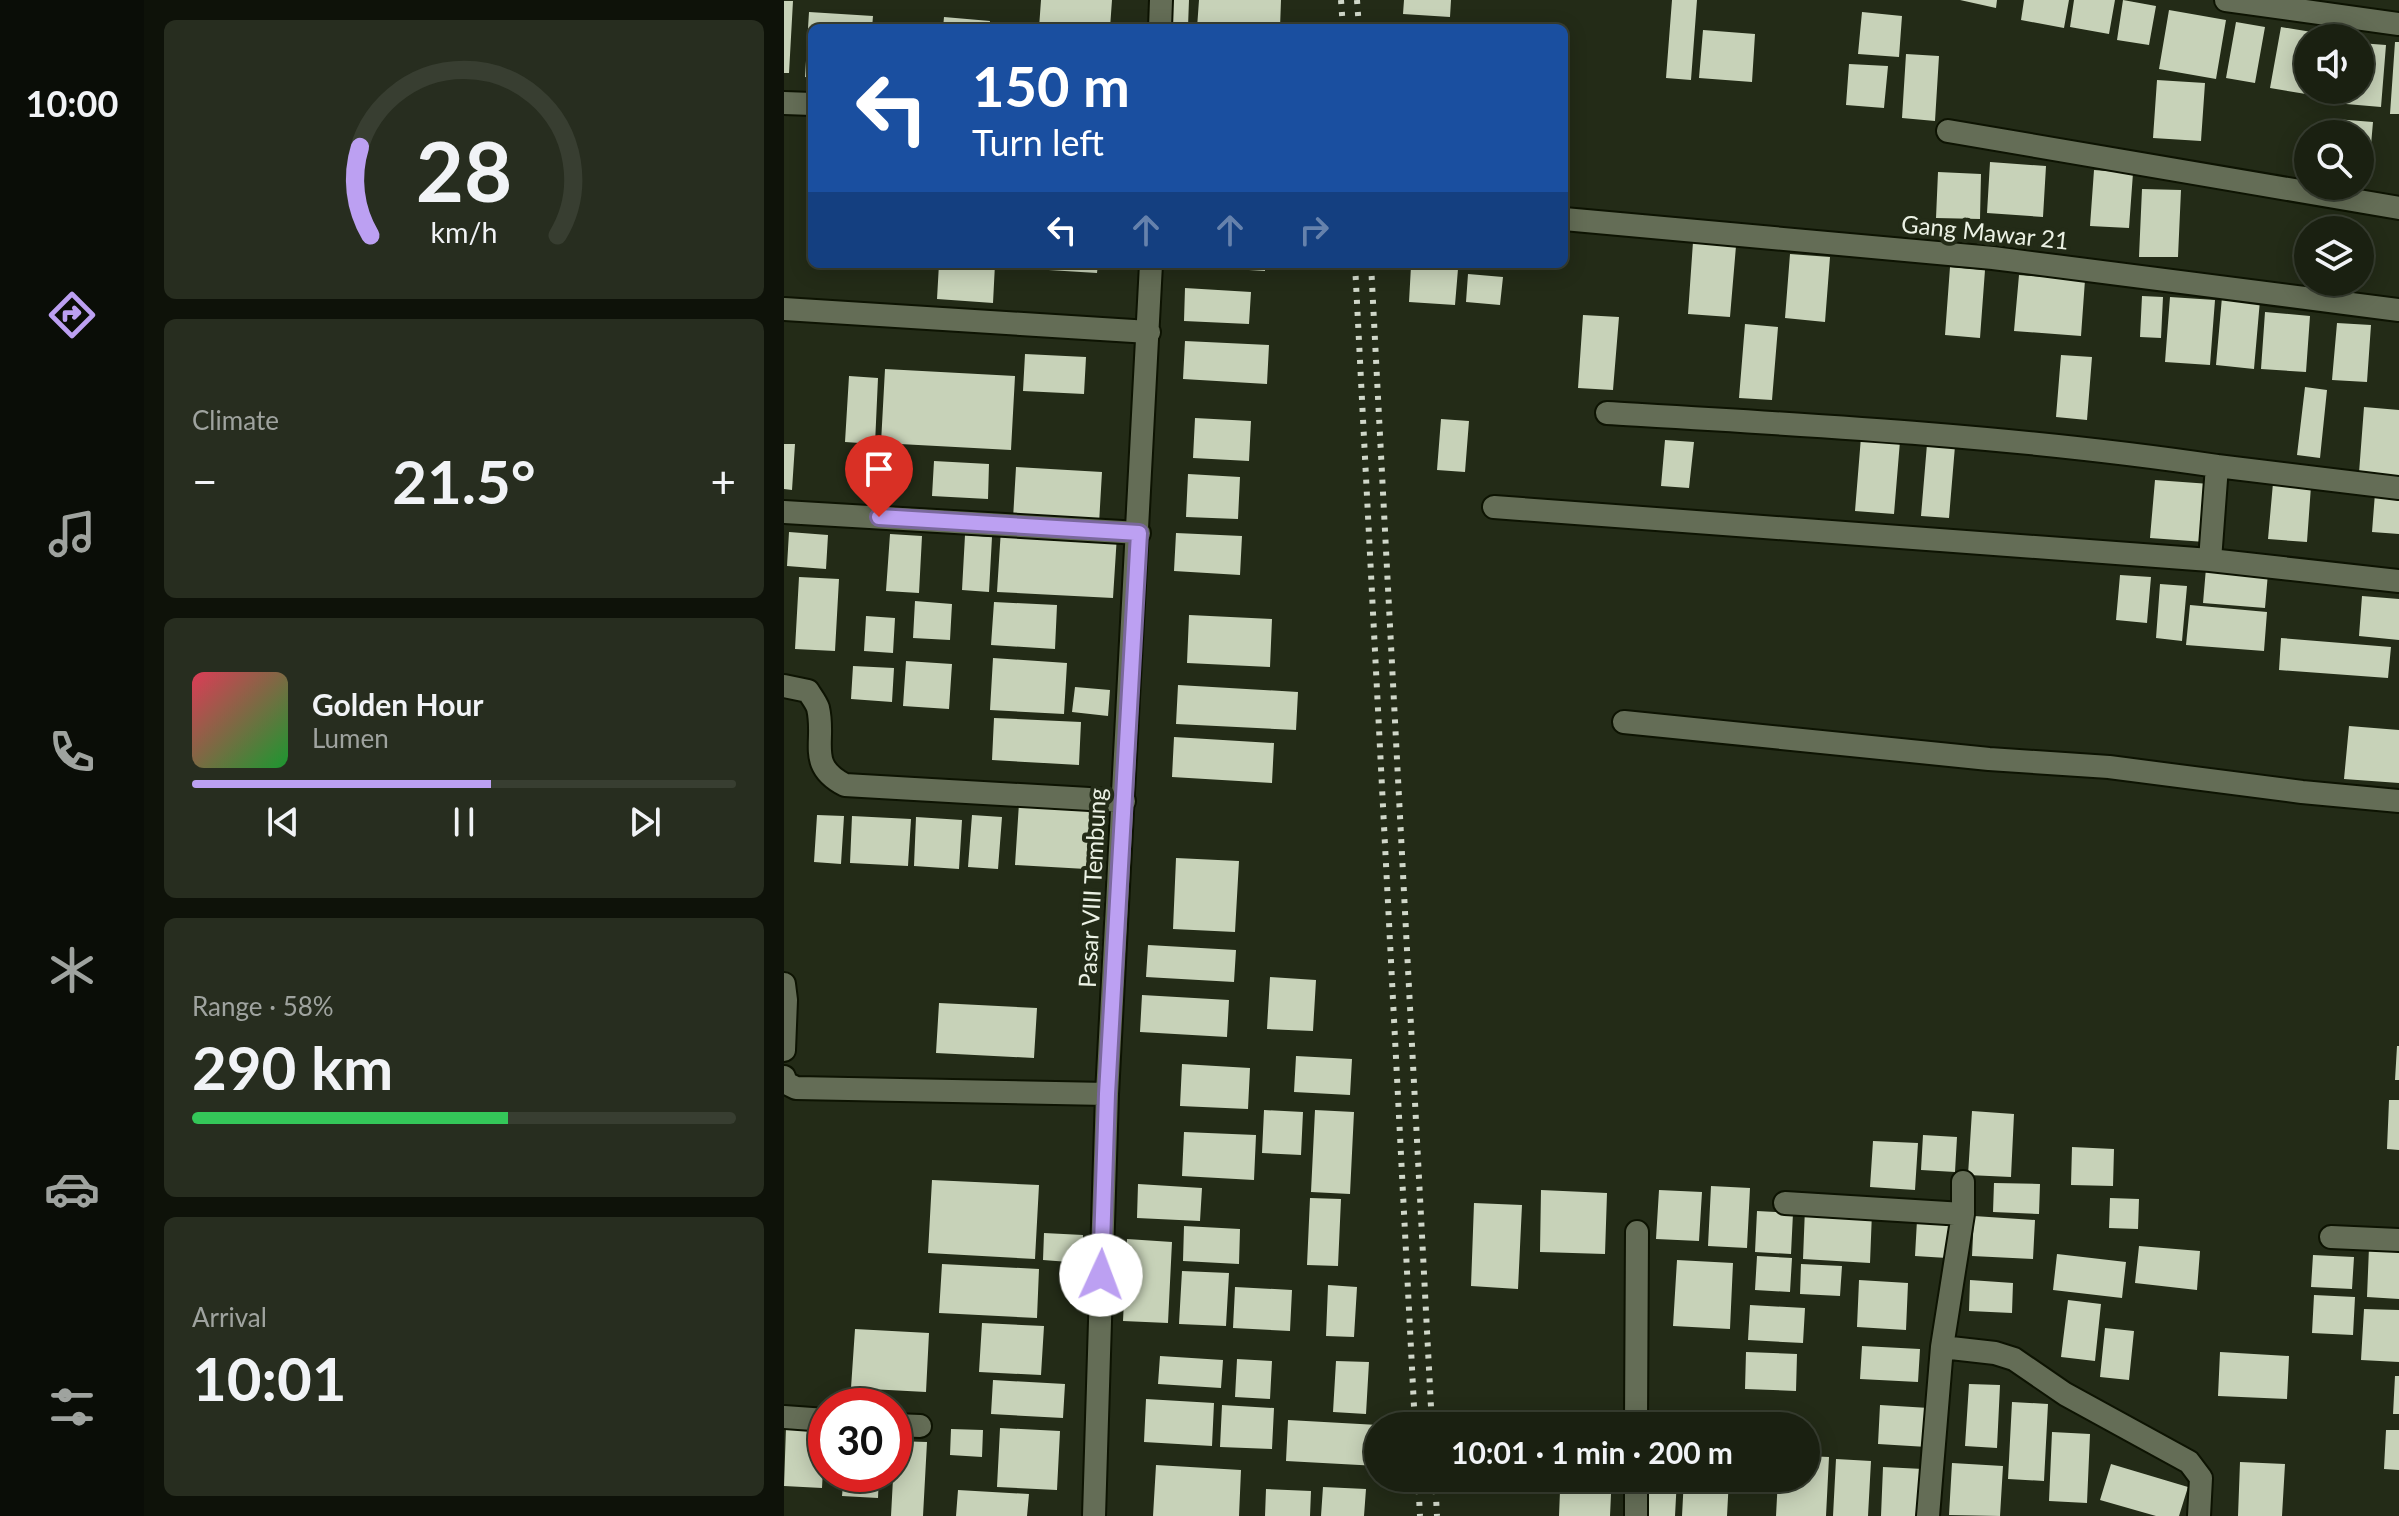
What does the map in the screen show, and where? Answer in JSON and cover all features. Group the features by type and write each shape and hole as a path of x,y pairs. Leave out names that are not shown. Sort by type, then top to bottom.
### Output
{"street":[{"path":"1160,24 1161,0"},
{"path":"2226,0 2399,24"},
{"path":"784,103 808,104"},
{"path":"1948,131 2399,208"},
{"name":"Gang Mawar 21","path":"1568,219 1993,258 2399,310"},
{"name":"Pasar VIII Tembung","path":"1094,1516 1107,1094 1151,268"},
{"path":"784,309 1149,332"},
{"path":"1607,413 1849,428 2042,445 2399,488"},
{"path":"2210,560 2217,466"},
{"path":"1494,507 2210,560 2399,581"},
{"path":"784,512 1139,533"},
{"path":"784,686 808,691 818,706 820,762 830,777 845,785 1124,801"},
{"path":"1624,722 1989,759 2109,767 2399,801"},
{"path":"784,984 784,1050"},
{"path":"784,1077 786,1083 796,1088 1107,1094"},
{"path":"1928,1516 1942,1347 1963,1214 1963,1182"},
{"path":"1785,1203 1963,1214"},
{"path":"1636,1412 1637,1232"},
{"path":"2331,1237 2399,1240"},
{"path":"1942,1347 1995,1353 2014,1359 2065,1394 2189,1462 2201,1478 2199,1516"},
{"path":"784,1417 808,1419"},
{"path":"912,1426 920,1426"},
{"path":"1636,1492 1636,1516"}],"building":[{"path":"1041,0 1112,0 1110,24 1039,24"},
{"path":"1172,0 1189,0 1188,24 1172,24"},
{"path":"1199,0 1281,0 1280,24 1197,24"},
{"path":"1404,0 1451,0 1450,17 1403,14"},
{"path":"1672,0 1697,0 1691,80 1666,78"},
{"path":"1960,0 1997,0 1996,8"},
{"path":"2024,0 2069,0 2064,28 2021,20"},
{"path":"2074,0 2115,0 2109,34 2070,27"},
{"path":"2123,0 2156,6 2149,45 2117,40"},
{"path":"784,1 793,1 789,73 784,73"},
{"path":"2169,10 2226,20 2216,79 2159,69"},
{"path":"809,12 873,16 872,24 808,24"},
{"path":"1862,12 1902,16 1899,57 1858,54"},
{"path":"944,17 990,21 990,24 943,24"},
{"path":"2236,22 2265,27 2255,83 2226,78"},
{"path":"2281,27 2294,29 2294,92 2270,88"},
{"path":"808,28 808,77 805,77"},
{"path":"1703,30 1755,34 1752,82 1699,78"},
{"path":"2395,42 2399,42 2399,114 2390,114"},
{"path":"2374,44 2386,45 2381,107 2346,104 2374,104"},
{"path":"1906,54 1939,56 1935,121 1902,118"},
{"path":"1849,64 1888,66 1884,108 1846,105"},
{"path":"2157,80 2205,83 2201,141 2153,138"},
{"path":"1990,162 2046,166 2043,217 1987,213"},
{"path":"2094,170 2133,173 2129,228 2090,226"},
{"path":"1938,172 1981,174 1980,219 1936,218"},
{"path":"2142,189 2181,190 2178,257 2139,257"},
{"path":"1693,242 1736,246 1730,317 1688,314"},
{"path":"1790,254 1830,257 1825,322 1785,318"},
{"path":"1950,267 1985,270 1980,338 1945,335"},
{"path":"939,268 995,268 993,303 937,299"},
{"path":"1016,268 1098,268 1097,273"},
{"path":"1216,268 1265,268 1265,271"},
{"path":"1411,268 1458,269 1455,305 1409,302"},
{"path":"1468,274 1503,277 1500,305 1466,302"},
{"path":"2019,275 2085,280 2081,336 2014,331"},
{"path":"1185,288 1251,292 1249,324 1184,321"},
{"path":"2142,296 2163,297 2161,338 2140,337"},
{"path":"2170,297 2215,300 2210,365 2165,362"},
{"path":"2222,297 2260,300 2254,369 2216,365"},
{"path":"2265,312 2310,316 2306,372 2261,369"},
{"path":"1583,315 1619,317 1613,390 1578,388"},
{"path":"2337,323 2371,325 2367,382 2332,380"},
{"path":"1745,324 1778,327 1772,400 1739,398"},
{"path":"1185,341 1269,345 1267,384 1183,379"},
{"path":"1025,354 1086,357 1084,394 1023,391"},
{"path":"2061,355 2092,357 2087,420 2056,417"},
{"path":"885,369 1015,376 1011,450 881,443"},
{"path":"849,376 878,378 875,444 845,442"},
{"path":"2305,387 2327,390 2320,458 2297,455"},
{"path":"2364,407 2399,410 2399,476 2359,473"},
{"path":"1195,418 1251,421 1249,461 1193,458"},
{"path":"1441,419 1469,421 1465,472 1437,470"},
{"path":"1861,437 1900,441 1894,514 1855,511"},
{"path":"1665,440 1694,442 1689,488 1661,486"},
{"path":"784,444 795,444 792,490 784,489"},
{"path":"1927,444 1955,446 1949,518 1921,516"},
{"path":"934,461 989,464 988,499 932,496"},
{"path":"1016,467 1102,472 1099,524 1013,519"},
{"path":"1188,474 1240,477 1238,519 1186,517"},
{"path":"2155,480 2210,484 2205,542 2150,538"},
{"path":"2273,483 2311,486 2307,542 2268,539"},
{"path":"2375,493 2399,495 2399,534 2372,532"},
{"path":"1001,529 1117,535 1113,598 997,592"},
{"path":"789,532 828,535 826,569 787,566"},
{"path":"1176,533 1242,536 1240,575 1174,571"},
{"path":"890,534 922,536 919,593 886,591"},
{"path":"965,535 992,537 989,592 962,590"},
{"path":"2206,568 2268,573 2265,608 2203,603"},
{"path":"2120,575 2151,577 2147,623 2116,620"},
{"path":"799,577 839,579 835,651 795,649"},
{"path":"2160,584 2187,586 2182,641 2156,638"},
{"path":"2362,596 2399,599 2399,640 2359,636"},
{"path":"915,601 952,604 950,640 913,638"},
{"path":"994,602 1057,605 1055,649 991,645"},
{"path":"2190,605 2267,612 2264,651 2186,645"},
{"path":"1189,615 1272,619 1270,667 1187,663"},
{"path":"866,616 895,618 893,653 864,651"},
{"path":"2281,638 2391,647 2388,678 2279,670"},
{"path":"993,658 1067,663 1064,714 990,710"},
{"path":"906,661 952,664 949,709 903,706"},
{"path":"853,666 894,668 892,702 851,699"},
{"path":"1178,685 1298,692 1296,730 1176,724"},
{"path":"1075,687 1110,690 1108,716 1072,712"},
{"path":"994,718 1081,722 1079,765 992,760"},
{"path":"2349,726 2399,730 2399,783 2344,779"},
{"path":"1174,737 1274,743 1272,783 1172,777"},
{"path":"1019,803 1090,808 1086,869 1015,865"},
{"path":"817,815 844,816 841,864 814,862"},
{"path":"972,815 1002,817 998,869 968,867"},
{"path":"852,816 911,819 908,866 850,863"},
{"path":"916,817 962,820 959,869 914,866"},
{"path":"1176,858 1239,861 1235,932 1173,929"},
{"path":"1148,945 1236,950 1234,982 1146,977"},
{"path":"1270,977 1316,980 1313,1031 1267,1029"},
{"path":"1142,995 1229,1000 1227,1037 1140,1032"},
{"path":"939,1003 1037,1008 1034,1058 936,1053"},
{"path":"2397,1046 2399,1080 2395,1080"},
{"path":"1296,1056 1352,1059 1350,1095 1294,1092"},
{"path":"1182,1064 1250,1068 1248,1109 1180,1106"},
{"path":"2389,1100 2399,1100 2399,1150 2387,1149"},
{"path":"1264,1110 1303,1112 1301,1155 1262,1153"},
{"path":"1315,1110 1354,1112 1350,1194 1311,1192"},
{"path":"1972,1111 2014,1114 2011,1177 1968,1175"},
{"path":"1184,1132 1256,1135 1254,1180 1182,1176"},
{"path":"1923,1135 1957,1137 1955,1172 1921,1170"},
{"path":"1873,1141 1918,1143 1915,1190 1870,1187"},
{"path":"2072,1147 2114,1149 2113,1186 2071,1185"},
{"path":"932,1180 1039,1185 1035,1259 928,1253"},
{"path":"1994,1183 2040,1184 2039,1214 1993,1212"},
{"path":"1138,1184 1202,1188 1200,1221 1137,1218"},
{"path":"1711,1186 1750,1188 1747,1248 1708,1246"},
{"path":"1541,1190 1607,1193 1605,1254 1540,1252"},
{"path":"1659,1190 1702,1192 1699,1241 1656,1239"},
{"path":"1310,1198 1341,1199 1338,1266 1307,1265"},
{"path":"2110,1198 2139,1199 2138,1229 2109,1228"},
{"path":"1474,1203 1522,1205 1518,1289 1471,1286"},
{"path":"1805,1208 1872,1212 1870,1263 1803,1259"},
{"path":"1757,1211 1793,1213 1791,1254 1755,1252"},
{"path":"1974,1216 2035,1220 2033,1259 1972,1256"},
{"path":"1917,1220 1949,1222 1947,1258 1915,1256"},
{"path":"1184,1226 1240,1229 1239,1264 1183,1261"},
{"path":"1044,1233 1083,1235 1082,1263 1043,1260"},
{"path":"1127,1239 1172,1242 1168,1323 1123,1321"},
{"path":"2139,1246 2200,1251 2197,1290 2135,1283"},
{"path":"2369,1247 2399,1249 2399,1299 2367,1297"},
{"path":"2057,1254 2126,1262 2122,1298 2053,1290"},
{"path":"2313,1255 2354,1257 2352,1289 2311,1287"},
{"path":"1757,1256 1792,1258 1790,1292 1755,1290"},
{"path":"1677,1260 1733,1263 1730,1329 1673,1326"},
{"path":"942,1264 1039,1269 1037,1318 939,1313"},
{"path":"1801,1264 1842,1266 1840,1296 1800,1294"},
{"path":"1182,1271 1229,1273 1226,1326 1179,1324"},
{"path":"1859,1280 1908,1283 1906,1330 1857,1327"},
{"path":"1970,1280 2013,1283 2012,1313 1969,1311"},
{"path":"1328,1285 1357,1287 1354,1337 1326,1336"},
{"path":"1235,1287 1292,1290 1290,1331 1233,1328"},
{"path":"2314,1295 2355,1297 2353,1335 2312,1333"},
{"path":"2068,1300 2101,1304 2095,1361 2061,1357"},
{"path":"1750,1305 1805,1308 1803,1343 1748,1340"},
{"path":"2364,1309 2399,1310 2399,1362 2361,1360"},
{"path":"982,1323 1044,1326 1041,1375 979,1372"},
{"path":"2105,1328 2134,1331 2129,1380 2100,1377"},
{"path":"855,1329 929,1333 926,1392 912,1391 912,1388 851,1388"},
{"path":"1862,1346 1920,1349 1918,1382 1860,1379"},
{"path":"1746,1352 1797,1354 1796,1391 1745,1389"},
{"path":"2220,1352 2289,1356 2287,1399 2218,1396"},
{"path":"1160,1356 1223,1360 1221,1388 1158,1384"},
{"path":"1237,1359 1272,1361 1270,1399 1235,1397"},
{"path":"1336,1361 1369,1362 1366,1412 1333,1412"},
{"path":"2395,1376 2399,1376 2399,1414 2393,1414"},
{"path":"993,1380 1065,1384 1063,1418 991,1414"},
{"path":"1969,1384 2000,1385 1997,1448 1965,1446"},
{"path":"1146,1399 1214,1403 1212,1446 1144,1442"},
{"path":"2012,1402 2048,1404 2044,1481 2008,1479"},
{"path":"1222,1405 1274,1408 1272,1449 1220,1447"},
{"path":"1880,1405 1929,1408 1927,1447 1878,1444"},
{"path":"1288,1420 1364,1424 1364,1465 1286,1461"},
{"path":"786,1427 808,1428 808,1487 784,1486"},
{"path":"1000,1428 1060,1431 1057,1490 997,1487"},
{"path":"951,1429 983,1430 982,1457 950,1455"},
{"path":"2386,1430 2399,1430 2399,1470 2384,1469"},
{"path":"2052,1432 2090,1434 2087,1503 2049,1501"},
{"path":"912,1442 927,1442 923,1516 891,1516 892,1492 912,1492"},
{"path":"1820,1457 1829,1457 1826,1516 1776,1516 1777,1492 1820,1492"},
{"path":"1836,1459 1871,1461 1868,1516 1833,1516"},
{"path":"2240,1462 2285,1464 2282,1516 2238,1516"},
{"path":"1952,1463 2003,1466 2000,1516 1949,1515"},
{"path":"2111,1464 2188,1487 2179,1516 2156,1516 2100,1500"},
{"path":"1156,1465 1241,1470 1239,1516 1153,1516"},
{"path":"1883,1467 1923,1469 1921,1516 1881,1516"},
{"path":"1323,1487 1364,1489 1364,1516 1321,1516"},
{"path":"1266,1489 1311,1491 1310,1516 1265,1516"},
{"path":"958,1490 1029,1494 1027,1516 956,1516"},
{"path":"842,1492 878,1492 878,1498 842,1496"},
{"path":"1560,1492 1611,1494 1610,1516 1559,1516"},
{"path":"1647,1492 1676,1492 1675,1516 1646,1516"},
{"path":"1683,1492 1728,1492 1727,1516 1682,1516"}],"railway":[{"path":"1341,0 1343,24"},
{"path":"1357,0 1359,24"},
{"path":"1355,268 1414,1412"},
{"path":"1371,268 1431,1412"},
{"path":"1419,1492 1420,1516"},
{"path":"1436,1492 1437,1516"}],"route":[{"path":"879,517 1139,533 1107,1094 1101,1275"}]}
